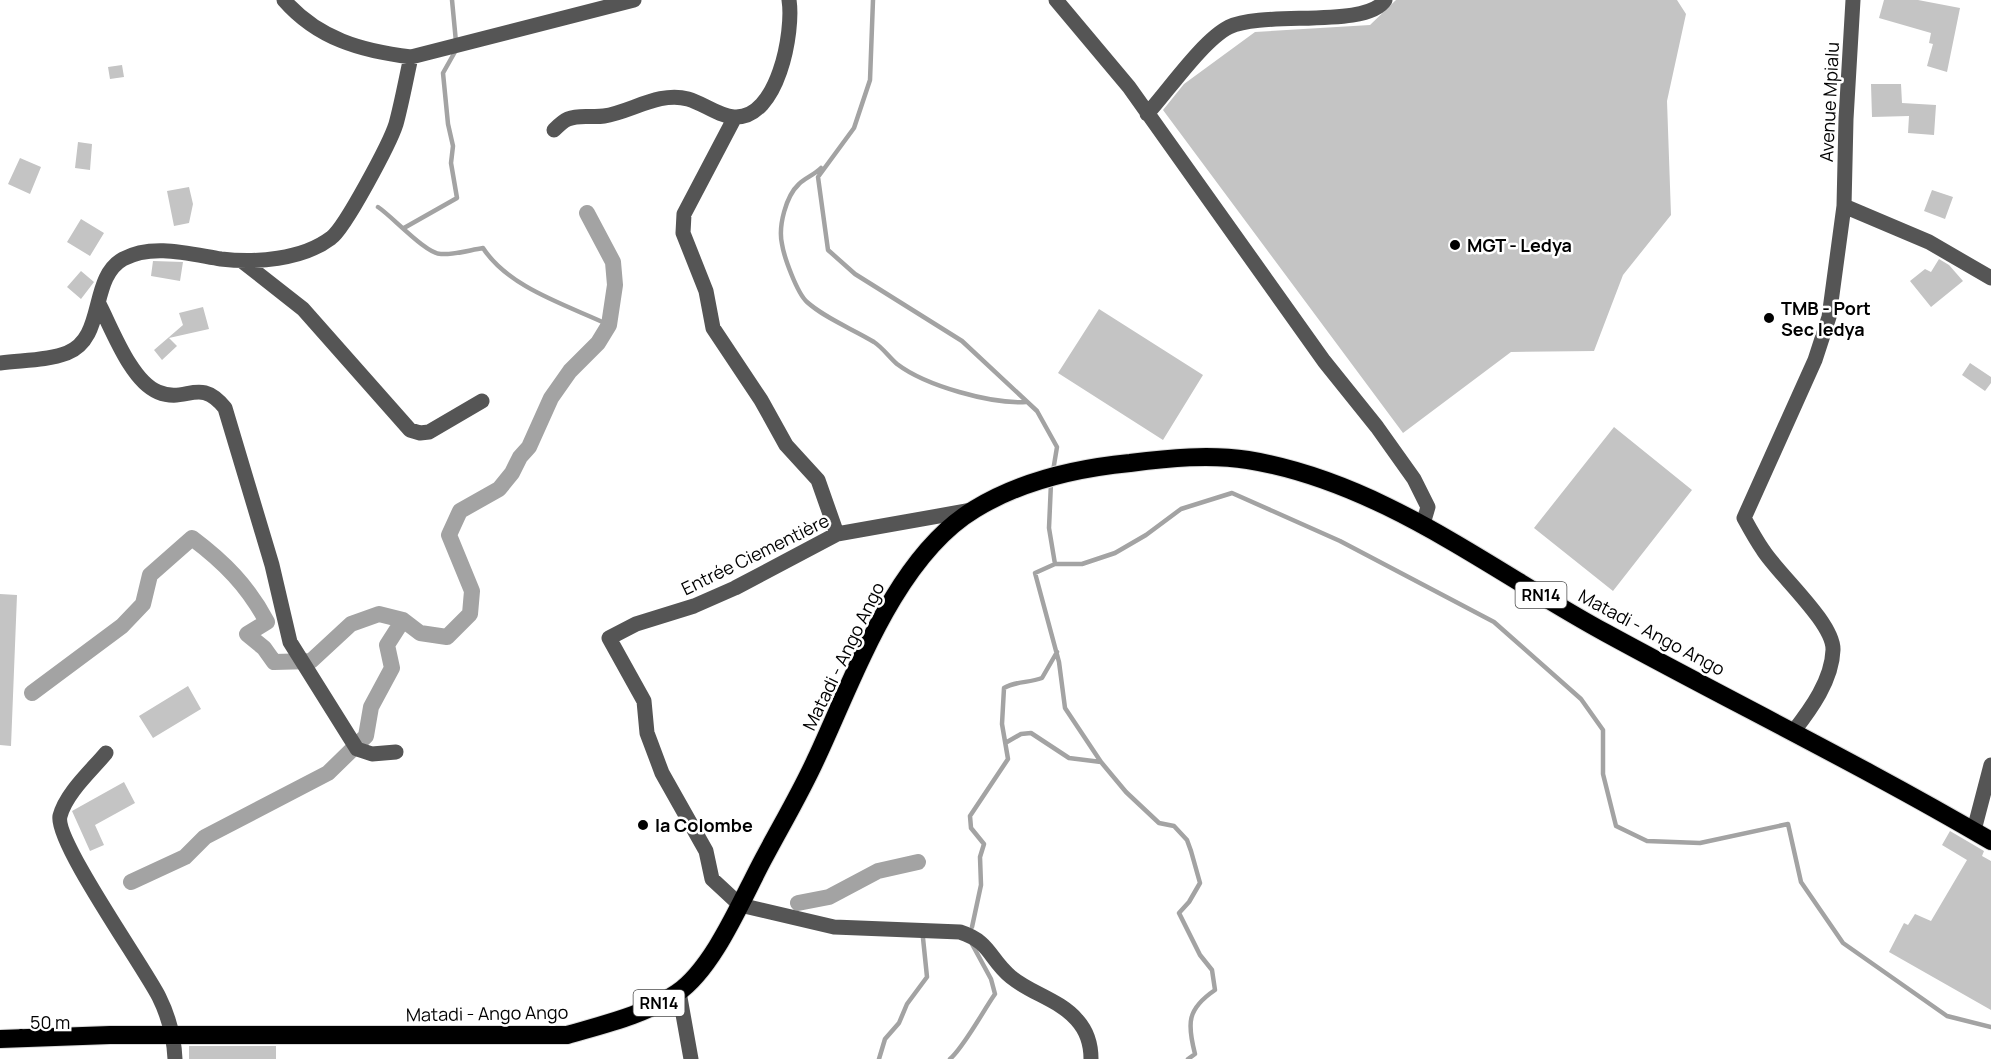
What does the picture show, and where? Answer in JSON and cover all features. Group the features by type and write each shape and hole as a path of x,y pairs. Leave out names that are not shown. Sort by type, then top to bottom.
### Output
{"highway":[{"name":"Matadi - Ango Ango","path":"0,1039 174,1035 567,1035 624,1019 680,992 698,972 740,905 805,784 890,603 916,564 942,536 973,510 1015,489 1086,467 1181,457 1244,459 1305,472 1423,524 1602,632 1793,732 1991,840"}],"street":[{"path":"284,0 320,31 345,44 376,53 411,57 634,0"},
{"path":"554,130 566,119 580,116 603,117 662,98 686,98 735,117 752,112 766,100 778,79 785,55 789,0"},
{"path":"1056,0 1148,114 1324,361 1377,427 1414,480 1428,507 1423,524"},
{"path":"1148,114 1210,41 1229,27 1252,20 1369,12 1385,0"},
{"name":"Avenue Mpialu","path":"1793,732 1809,712 1821,689 1833,649 1827,629 1763,551 1744,518 1815,360 1829,317 1844,206 1853,0"},
{"path":"0,363 69,353 85,342 108,274 122,260 148,250 242,261 274,259 315,248 333,237 349,213 395,126 411,57"},
{"path":"735,117 684,214 683,232 706,291 713,328 761,400 786,445 818,480 837,534"},
{"path":"1844,206 1929,242 1991,278"},
{"path":"242,261 303,309 410,429 420,433 429,432 482,401"},
{"path":"99,304 140,378 157,391 173,395 205,391 214,395 225,408 272,565 290,642 357,749 372,754 396,752"},
{"name":"Entrée Ciementière","path":"740,905 712,879 706,851 662,773 646,733 644,701 609,638 636,624 694,606 735,588 837,534 973,510"},
{"path":"106,753 68,800 59,818 63,835 159,998 174,1035 175,1059"},
{"path":"1974,830 1991,765"},
{"path":"740,905 834,927 960,932 977,938 1009,975 1028,989 1057,1003 1078,1021 1090,1044 1091,1059"},
{"path":"680,992 691,1059"}],"building":[{"name":"MGT - Ledya","path":"1396,0 1677,0 1686,14 1667,101 1671,215 1623,275 1594,351 1511,352 1403,433 1163,110 1184,84 1255,32 1370,25"},
{"path":"1884,0 1918,0 1960,8 1947,72 1927,66 1933,44 1929,43 1931,33 1879,18"},
{"path":"122,65 124,77 110,79 108,67"},
{"path":"1871,84 1901,84 1902,103 1936,105 1934,135 1908,133 1909,116 1872,117"},
{"path":"78,142 92,144 90,170 75,168"},
{"path":"20,158 41,167 30,194 8,184"},
{"path":"189,187 193,204 189,223 174,226 167,191"},
{"path":"1932,190 1953,197 1945,219 1924,211"},
{"path":"81,219 104,233 90,256 67,242"},
{"path":"1939,259 1949,265 1963,281 1931,307 1910,281 1925,269 1931,272"},
{"path":"153,261 183,262 180,281 151,276"},
{"path":"81,271 94,282 81,299 67,287"},
{"path":"203,307 209,329 169,338 177,346 162,360 154,350 183,325 179,313"},
{"path":"1099,309 1203,375 1163,440 1058,373"},
{"path":"1970,363 1991,377 1991,383 1985,391 1962,375"},
{"path":"1614,427 1692,490 1613,591 1534,528"},
{"path":"0,594 17,595 11,746 0,745"},
{"path":"188,686 201,709 153,738 139,716"},
{"path":"124,782 135,803 95,825 104,845 90,851 72,811"},
{"path":"1950,831 1984,851 1982,856 1991,861 1991,1010 1889,952 1904,923 1908,925 1915,914 1931,921 1967,860 1942,845"},
{"path":"189,1046 276,1046 276,1059 189,1059"}],"waterway":[{"path":"452,0 456,42"},
{"path":"873,0 870,80 854,128 818,177 828,250 855,274 962,341 1037,411 1057,447 1053,471"},
{"path":"404,228 457,198 451,163 453,146 448,124 443,73 456,50"},
{"path":"821,168 794,189 787,204 781,229 782,244 788,266 799,291 807,302 831,319 874,342 897,364 924,380 977,397 1026,402"},
{"path":"378,207 427,248 441,254 483,248 494,262 523,285 609,325"},
{"path":"32,693 122,626 143,604 150,575 192,538 225,566 260,609 267,622 247,634 264,648 274,662 311,661 351,624 379,614 403,620 420,633 447,637 470,614 472,591 449,535 460,511 499,489 512,473 520,457 529,447 551,398 570,371 598,343 609,325 615,285 613,262 587,213"},
{"path":"1051,483 1049,528 1055,564 1082,564 1115,553 1146,535 1181,509 1232,493 1340,541 1494,622 1581,699 1603,730 1603,774 1616,826 1647,841 1700,843 1788,824 1801,882 1843,943 1947,1016 1991,1027"},
{"path":"1055,564 1035,573 1059,662 1065,708 1101,762 1126,792 1159,823 1174,826 1187,840 1200,883 1189,902 1179,913 1200,955 1212,970 1215,990 1194,1010 1190,1025 1195,1054 1188,1059"},
{"path":"131,882 185,857 205,837 328,773 366,736 371,707 392,668 387,645 403,620"},
{"path":"972,927 981,885 980,857 984,844 971,828 970,816 1008,759 1002,724 1004,688 1042,678 1057,652"},
{"path":"1007,742 1021,734 1031,733 1069,758 1101,762"},
{"path":"798,903 829,897 878,871 918,862"},
{"path":"879,1059 885,1039 899,1023 907,1004 927,977 923,938"},
{"path":"950,1059 967,1038 995,994 991,979 972,944"}],"place":[{"name":"MGT - Ledya","path":"1455,245"},
{"name":"TMB - Port Sec ledya","path":"1769,318"},
{"name":"la Colombe","path":"643,825"}]}
